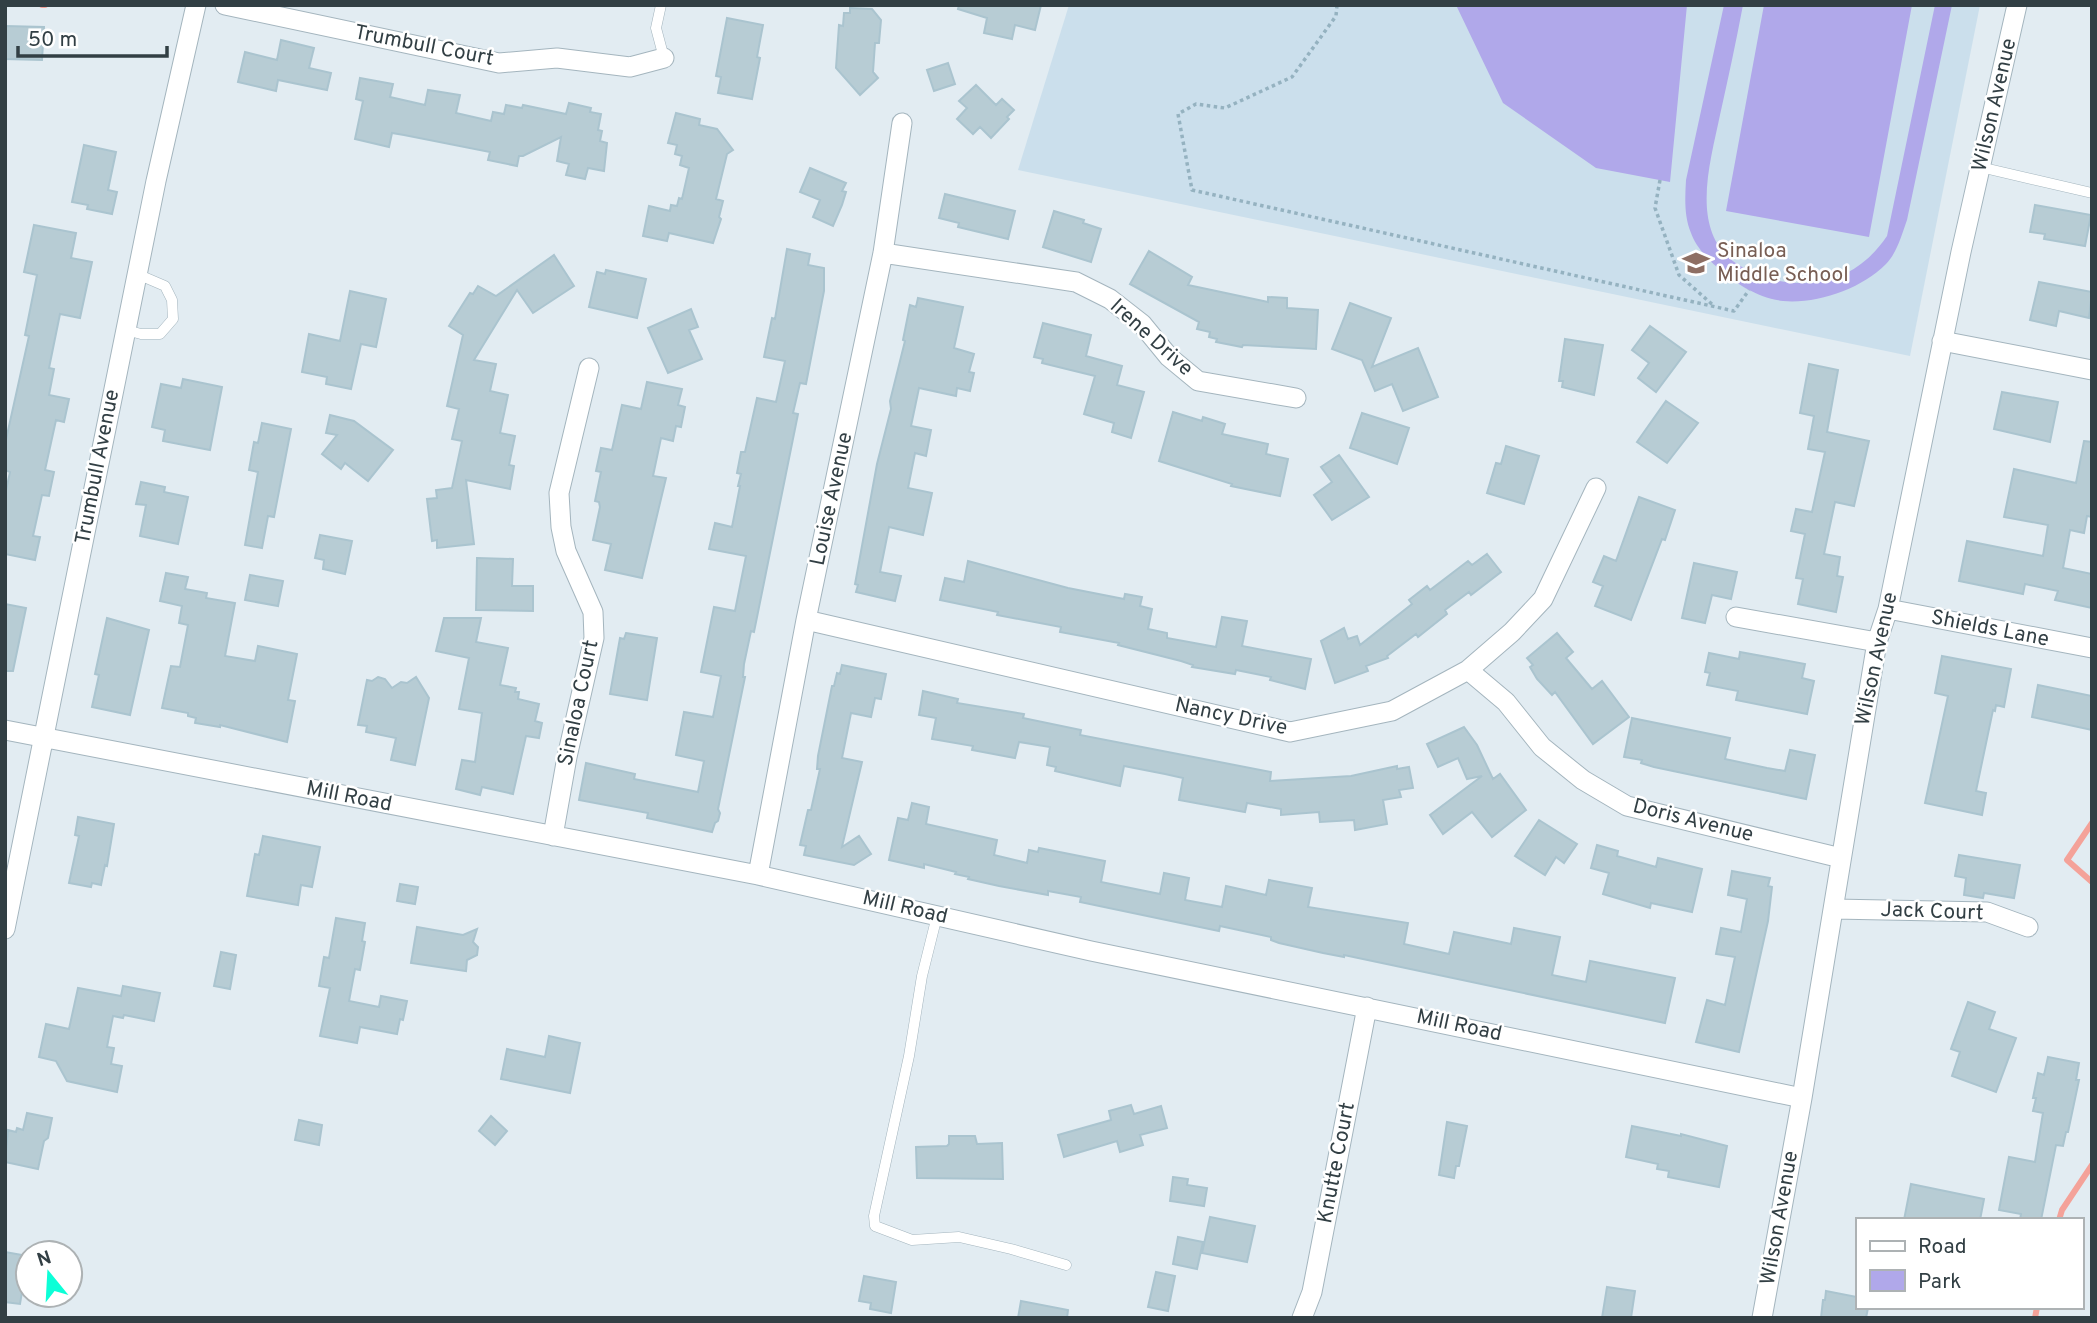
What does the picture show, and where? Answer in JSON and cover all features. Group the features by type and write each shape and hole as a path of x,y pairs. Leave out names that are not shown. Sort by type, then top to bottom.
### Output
{"street":[{"name":"Trumbull Avenue","path":"5,929 137,274 196,5"},
{"name":"Trumbull Court","path":"225,5 499,63 556,58 630,67 664,58"},
{"name":"Wilson Avenue","path":"1762,1318 1802,1098 1877,642 1888,609 1942,341 2017,5"},
{"name":"Louise Avenue","path":"758,875 806,620 883,253 902,124"},
{"name":"Irene Drive","path":"883,253 1076,282 1110,299 1142,324 1169,358 1198,381 1296,398"},
{"path":"1942,341 2092,370"},
{"name":"Sinaloa Court","path":"553,836 567,757 594,638 593,612 566,551 559,493 589,368"},
{"name":"Nancy Drive","path":"806,620 1290,733 1392,711 1468,670 1512,632 1543,599 1596,488"},
{"name":"Shields Lane","path":"1888,609 2092,648"},
{"path":"1736,617 1877,642"},
{"name":"Doris Avenue","path":"1468,670 1506,702 1542,747 1583,780 1627,806 1841,858"},
{"name":"Mill Road","path":"5,730 758,875 1091,951 1802,1098"},
{"name":"Jack Court","path":"1834,909 1987,912 2028,927"},
{"name":"Knutte Court","path":"1302,1318 1312,1292 1367,1007"}],"lane":[{"path":"661,5 656,28 664,58"},
{"path":"1980,167 2092,193"},
{"path":"126,330 141,334 160,334 173,319 172,300 165,286 137,274"},
{"path":"937,916 922,976 909,1056 874,1216 875,1226 912,1240 959,1237 1066,1265"}],"path":[{"path":"1337,5 1336,16 1292,77 1225,108 1196,104 1178,114 1192,190 1734,311 1749,290"},
{"path":"1660,180 1655,208 1679,275 1716,307"}],"shaded area":[{"name":"Sinaloa Middle School","path":"1069,5 1980,5 1910,356 1018,170"}],"green space":[{"path":"1456,5 1687,5 1670,182 1596,168 1503,103"},
{"path":"1724,5 1743,5 1711,155 1708,218 1714,237 1725,254 1742,267 1768,278 1811,283 1849,272 1870,257 1887,236 1935,5 1952,5 1907,220 1901,237 1893,254 1876,273 1838,293 1796,301 1765,297 1747,289 1724,273 1705,256 1693,238 1686,214 1686,180"},
{"path":"1764,5 1912,5 1869,237 1726,211"}],"building":[{"path":"959,5 1041,5 1035,30 1015,25 1012,39 984,33 987,18 958,9"},
{"path":"850,8 872,9 881,20 879,43 875,43 873,72 878,78 860,95 836,68 839,25 843,26 844,13 850,13"},
{"path":"727,18 763,25 752,99 718,93 721,77 716,76"},
{"path":"5,26 44,27 42,60 5,59"},
{"path":"281,40 314,48 309,68 331,73 327,90 278,80 276,91 238,82 245,52 277,60"},
{"path":"948,63 955,84 934,91 927,70"},
{"path":"360,78 393,84 390,97 425,105 428,90 460,95 456,113 491,121 493,112 504,114 506,105 522,108 523,105 566,114 569,103 591,108 590,112 601,114 598,130 602,131 600,141 607,143 604,171 588,168 585,179 566,175 569,164 557,161 561,137 519,156 517,166 488,160 490,152 392,133 389,147 355,139 363,101 356,99"},
{"path":"976,85 996,105 1002,99 1014,110 991,138 980,127 973,134 957,119 967,108 959,101"},
{"path":"676,113 700,119 699,125 717,129 733,150 727,154 716,199 723,201 719,217 721,219 713,243 669,233 667,241 643,236 649,206 670,211 671,205 677,206 679,198 682,199 689,168 680,165 682,156 675,154 677,145 668,143"},
{"path":"84,145 116,152 108,190 117,192 112,214 87,209 88,205 72,202"},
{"path":"810,168 846,183 842,191 846,192 833,226 813,217 820,200 800,192"},
{"path":"945,194 1015,211 1008,239 958,227 959,223 939,218"},
{"path":"2035,205 2091,215 2085,246 2044,239 2045,234 2030,232"},
{"path":"1054,211 1084,220 1083,223 1101,229 1091,262 1043,247"},
{"path":"34,225 76,233 71,258 92,262 80,318 60,314 49,368 54,369 49,395 69,399 64,422 56,420 45,470 54,472 49,496 42,495 33,536 40,537 35,560 5,554 5,495 10,472 5,470 5,444 29,336 25,335 37,275 24,272"},
{"path":"787,249 810,254 808,265 824,268 824,291 806,384 800,383 793,413 798,414 754,632 751,631 744,664 745,677 718,809 718,821 712,832 647,818 648,813 579,800 586,763 635,774 634,779 698,792 704,761 676,755 684,712 713,717 721,676 701,672 714,607 735,611 746,556 709,549 715,523 732,527 740,486 741,474 737,473 741,452 745,452 757,398 776,402 785,361 764,357 772,318 775,319"},
{"path":"1149,251 1192,277 1188,285 1268,302 1268,297 1287,298 1287,308 1318,310 1316,349 1242,347 1216,342 1217,339 1209,337 1210,332 1197,329 1199,322 1130,284"},
{"path":"554,255 574,286 533,313 517,290 474,360 496,364 490,391 508,395 500,433 515,436 509,465 514,466 510,489 466,480 474,544 437,548 437,540 432,541 427,499 437,498 436,490 452,488 462,441 452,439 459,409 447,406 463,335 449,326 470,293 473,294 478,286 496,296"},
{"path":"606,270 646,279 637,318 589,307 597,272 605,274"},
{"path":"2039,282 2092,292 2089,318 2059,311 2056,326 2030,320"},
{"path":"350,291 386,299 376,347 361,344 351,389 326,384 327,377 302,372 309,334 340,341"},
{"path":"918,298 963,307 954,348 974,354 969,372 974,373 970,391 957,388 956,396 919,388 911,426 931,430 926,456 915,453 908,488 932,493 923,535 889,527 880,572 901,576 895,601 856,592 858,585 855,584 910,305 916,307"},
{"path":"1350,303 1391,318 1372,367 1418,348 1438,397 1403,411 1392,384 1375,391 1362,360 1332,349"},
{"path":"691,309 698,327 689,330 702,359 668,373 648,328"},
{"path":"1043,323 1091,335 1086,356 1122,366 1117,385 1144,392 1131,438 1112,432 1114,423 1084,414 1095,376 1042,363 1043,359 1034,357"},
{"path":"1650,326 1686,352 1656,392 1638,378 1649,363 1632,350"},
{"path":"1565,339 1603,345 1594,395 1562,387 1563,381 1559,381"},
{"path":"1809,364 1838,370 1827,432 1869,441 1854,506 1835,502 1824,554 1840,557 1837,576 1843,577 1836,612 1798,604 1803,579 1796,578 1805,534 1791,531 1796,509 1812,512 1825,452 1808,449 1814,416 1800,413"},
{"path":"183,379 222,387 210,450 163,441 165,430 152,427 161,384 181,388"},
{"path":"647,382 682,389 678,405 685,407 681,427 676,426 673,441 661,438 653,476 666,478 642,578 605,570 611,544 593,540 600,507 599,502 595,501 601,472 596,471 601,448 612,450 622,405 641,409"},
{"path":"2002,392 2058,402 2050,442 1994,429"},
{"path":"1666,401 1698,423 1667,463 1637,442"},
{"path":"1173,412 1202,421 1203,417 1225,424 1222,434 1268,444 1266,454 1288,459 1280,496 1231,486 1232,484 1159,461"},
{"path":"1362,413 1409,428 1397,464 1350,448"},
{"path":"330,415 354,421 393,450 368,481 345,463 341,469 322,454 337,435 326,433"},
{"path":"262,423 291,429 274,517 268,516 262,548 245,545 258,472 249,470 254,442 258,443"},
{"path":"2084,441 2092,442 2092,517 2087,516 2084,533 2070,530 2063,568 2092,574 2092,608 2055,600 2058,591 2025,584 2023,594 1959,581 1967,541 2043,556 2048,525 2004,517 2014,469 2076,483"},
{"path":"1506,446 1539,456 1524,504 1487,493 1496,463 1501,464"},
{"path":"1339,455 1369,497 1332,520 1314,495 1332,482 1321,467"},
{"path":"141,482 165,487 164,492 188,497 178,544 140,536 146,505 136,504"},
{"path":"1639,497 1675,510 1631,620 1595,606 1603,586 1593,582 1604,556 1616,561"},
{"path":"320,535 352,541 345,574 323,569 324,560 315,558"},
{"path":"1487,554 1501,572 1471,595 1469,592 1445,610 1447,614 1418,637 1416,634 1387,656 1388,658 1366,666 1368,671 1335,683 1321,641 1344,628 1348,639 1357,636 1360,645 1412,604 1409,600 1427,586 1430,590 1468,561 1472,565"},
{"path":"477,558 513,559 512,586 533,586 533,611 476,610"},
{"path":"968,561 1068,588 1124,599 1125,594 1142,597 1140,606 1152,609 1148,629 1167,633 1167,638 1216,647 1222,617 1247,621 1242,646 1311,659 1305,689 1270,680 1271,677 1236,670 1235,674 1192,667 1193,665 1181,661 1118,645 1119,643 1060,632 1061,627 997,615 998,612 940,600 945,578 964,582"},
{"path":"1694,563 1737,572 1731,599 1712,595 1705,623 1682,618"},
{"path":"166,573 188,577 185,589 207,593 206,598 235,603 225,656 255,661 258,646 297,654 288,700 295,701 287,742 220,725 195,723 196,718 188,716 188,713 162,708 171,666 180,667 188,625 179,623 182,606 160,601"},
{"path":"250,575 283,581 278,606 245,600"},
{"path":"5,604 26,608 13,671 5,671"},
{"path":"107,618 149,630 130,715 92,707 99,675 95,674"},
{"path":"444,618 481,618 476,642 508,648 500,685 516,688 515,692 519,692 518,699 539,704 535,721 542,723 539,738 526,736 513,794 482,787 480,795 456,789 462,760 475,762 482,713 459,709 469,658 436,651"},
{"path":"626,633 657,638 647,700 610,694 620,638 624,639"},
{"path":"1557,633 1573,652 1566,658 1592,689 1602,681 1629,717 1593,744 1555,692 1552,695 1537,679 1530,667 1533,665 1527,658"},
{"path":"1740,652 1805,664 1802,678 1814,681 1807,714 1736,700 1738,691 1707,685 1710,673 1705,672 1709,653 1739,659"},
{"path":"1942,656 2011,669 2004,707 1996,705 1995,711 1993,710 1976,791 1986,793 1982,815 1925,803 1948,696 1935,693"},
{"path":"842,665 886,674 881,699 875,698 871,717 851,713 842,758 862,762 842,847 859,836 871,854 854,865 804,855 806,846 800,845 820,769 817,769 818,756 832,686"},
{"path":"378,677 385,679 392,688 416,677 429,698 415,765 391,760 396,738 366,732 367,726 358,725 367,680 372,681"},
{"path":"2038,685 2092,696 2092,730 2032,717"},
{"path":"923,691 958,699 957,703 1024,714 1023,718 1081,730 1080,735 1271,772 1270,781 1351,776 1397,766 1397,769 1409,767 1413,788 1399,790 1401,797 1383,800 1387,824 1355,830 1354,820 1320,822 1319,812 1281,815 1281,809 1247,803 1245,812 1179,800 1183,778 1124,766 1120,786 1055,771 1056,767 1047,765 1050,747 1019,742 1015,758 972,750 973,746 932,739 936,718 919,715"},
{"path":"1632,718 1730,738 1725,759 1767,768 1785,771 1790,750 1815,755 1806,799 1654,767 1641,763 1642,760 1624,757"},
{"path":"1464,727 1477,745 1493,779 1500,774 1526,810 1492,837 1472,812 1443,834 1430,815 1482,776 1467,779 1458,758 1438,767 1427,744"},
{"path":"912,803 929,807 926,824 997,840 994,855 1027,863 1029,850 1038,852 1039,848 1105,861 1101,882 1160,894 1164,873 1189,878 1185,900 1222,907 1226,886 1266,895 1269,880 1312,888 1308,907 1408,923 1404,944 1449,954 1454,932 1511,944 1514,928 1560,937 1552,975 1586,982 1590,961 1675,978 1665,1023 1344,955 1323,953 1279,943 1271,940 1271,937 1220,926 1219,931 1080,902 1081,897 1048,891 1048,895 999,886 924,864 924,868 889,860 898,818 908,820"},
{"path":"78,817 114,824 101,885 92,883 91,887 69,883 79,836 75,835"},
{"path":"1539,820 1577,844 1564,863 1556,857 1545,875 1515,856"},
{"path":"263,836 320,847 312,887 301,885 298,905 247,896 255,854 259,855"},
{"path":"1597,845 1618,851 1617,856 1656,867 1658,858 1702,869 1692,912 1651,903 1650,908 1603,894 1609,873 1591,868"},
{"path":"1959,855 2020,865 2014,898 1984,893 1983,898 1964,895 1966,878 1955,876"},
{"path":"1732,871 1770,878 1768,886 1772,887 1768,921 1739,1052 1696,1042 1707,1000 1725,1005 1735,957 1716,954 1721,928 1741,932 1747,899 1728,895"},
{"path":"400,884 418,887 415,904 397,901"},
{"path":"336,918 365,923 360,970 355,969 349,1001 379,1007 381,996 407,1001 397,1034 360,1027 357,1043 320,1036 330,988 319,986 324,957 329,958"},
{"path":"417,927 463,935 477,929 473,942 478,947 477,955 467,960 466,971 411,963"},
{"path":"221,952 236,955 230,989 214,986"},
{"path":"123,986 160,993 154,1021 124,1015 123,1018 113,1016 107,1047 114,1048 111,1064 122,1066 117,1092 67,1081 56,1061 39,1057 46,1024 69,1029 78,988 121,996"},
{"path":"1968,1002 1995,1012 1989,1029 2016,1038 1996,1092 1952,1076 1960,1052 1951,1049"},
{"path":"549,1036 580,1043 570,1093 501,1079 507,1049 545,1057"},
{"path":"2048,1057 2079,1063 2076,1080 2079,1080 2068,1132 2063,1146 2056,1145 2041,1218 2020,1218 2021,1214 1999,1210 2009,1157 2035,1162 2043,1113 2033,1111 2036,1098 2033,1098 2038,1073 2044,1075"},
{"path":"1131,1105 1134,1114 1161,1106 1167,1128 1140,1135 1143,1145 1120,1152 1117,1141 1064,1157 1058,1135 1111,1120 1109,1111"},
{"path":"27,1113 52,1118 38,1169 5,1162 8,1130 23,1130"},
{"path":"491,1116 507,1131 495,1145 479,1131"},
{"path":"299,1120 322,1125 319,1145 295,1140"},
{"path":"1447,1122 1467,1126 1454,1178 1439,1175"},
{"path":"1632,1126 1681,1134 1727,1146 1719,1187 1668,1177 1669,1171 1657,1169 1658,1164 1626,1157"},
{"path":"949,1136 975,1136 977,1144 1002,1143 1003,1179 917,1178 916,1147 947,1146"},
{"path":"1173,1177 1188,1179 1187,1185 1207,1188 1204,1206 1170,1201"},
{"path":"1911,1184 1984,1199 1980,1218 1904,1218"},
{"path":"1210,1217 1255,1226 1247,1262 1202,1253"},
{"path":"1178,1237 1203,1242 1197,1269 1173,1264"},
{"path":"5,1252 14,1254 14,1303 5,1302"},
{"path":"1156,1272 1175,1276 1168,1311 1148,1307"},
{"path":"864,1276 896,1282 891,1313 870,1309 871,1303 859,1301"},
{"path":"1607,1287 1635,1291 1631,1318 1602,1318"},
{"path":"1826,1291 1856,1297 1856,1309 1868,1309 1866,1318 1821,1318"},
{"path":"1021,1301 1068,1310 1067,1318 1018,1318"}],"waterway":[{"path":"2092,823 2067,860 2092,882"},
{"path":"2060,1218 2062,1210 2092,1165"},
{"path":"2035,1318 2037,1309"}],"place":[{"name":"Sinaloa Middle School","path":"1696,263"}]}
